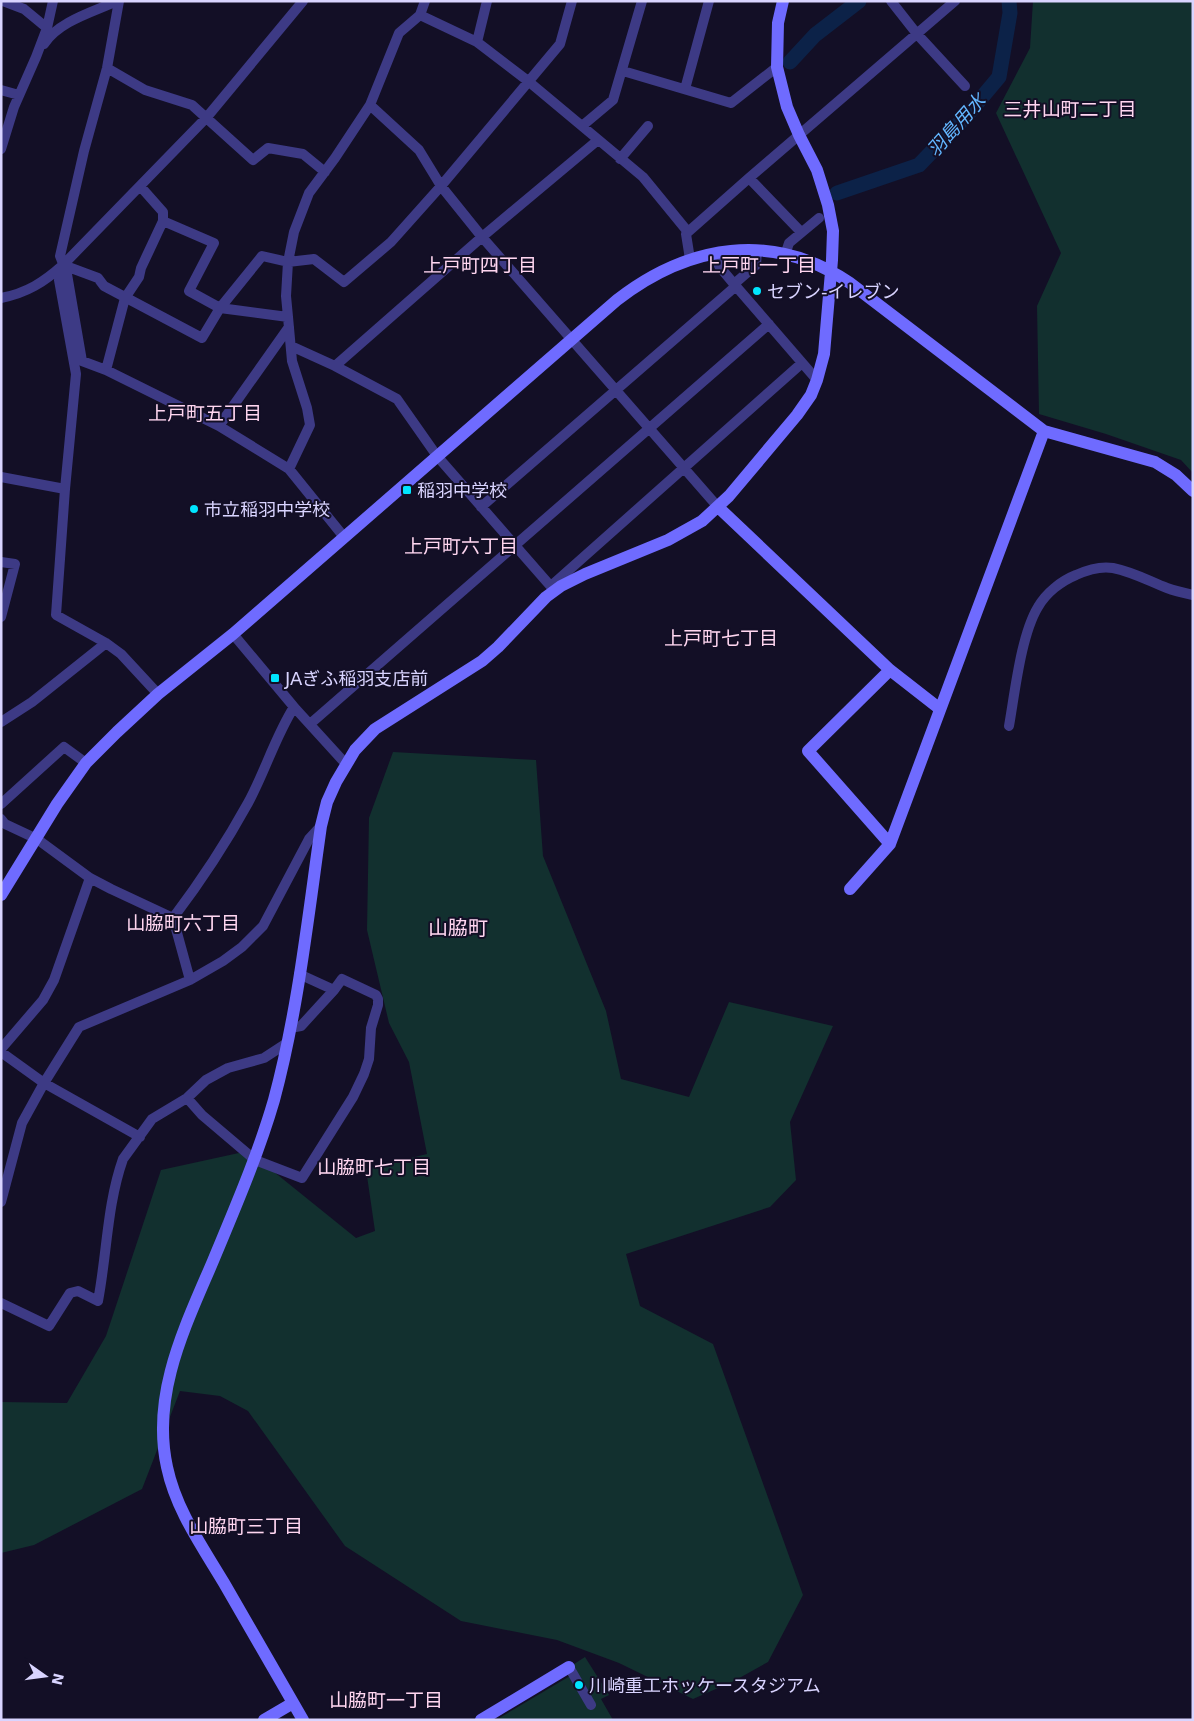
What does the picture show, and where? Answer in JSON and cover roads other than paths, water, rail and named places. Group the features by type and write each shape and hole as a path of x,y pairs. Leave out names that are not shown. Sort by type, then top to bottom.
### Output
{"street":[{"path":"3,1 24,9 47,28"},
{"path":"1,149 14,107 47,28 53,1"},
{"path":"36,57 50,35 69,22 118,1"},
{"path":"118,1 107,68 84,151 60,256 68,274 82,361 106,370 219,426 289,469 344,537"},
{"path":"1,298 25,291 43,282 63,265 207,117 303,1"},
{"path":"289,469 310,425 307,408 292,361 288,322 286,296 288,262 294,232 309,193 370,105 399,33 420,15 425,1"},
{"path":"477,42 487,1"},
{"path":"63,265 98,278 104,286 202,338 220,308 262,256 288,262 314,259 344,282 391,242 441,186 560,44 572,1"},
{"path":"582,126 614,100 642,1"},
{"path":"685,90 709,1"},
{"path":"552,588 685,532 702,521 718,507 797,414 810,395 817,380 824,354 832,271 833,231 828,205 817,170 799,136 787,107 777,67 778,23 783,1"},
{"path":"891,1 917,34 965,86"},
{"path":"690,259 686,234 688,232 955,1"},
{"path":"420,15 477,42 528,81 643,177 688,232"},
{"path":"623,71 731,103 777,67"},
{"path":"107,68 146,90 192,105 253,160 268,148 294,152 303,154 325,172"},
{"path":"1,90 19,95"},
{"path":"370,105 418,150 441,186 482,237 718,507 890,670 940,709"},
{"path":"620,159 648,126"},
{"path":"335,366 482,237 598,140"},
{"path":"749,178 801,232"},
{"path":"106,370 125,298 139,277 141,268 163,222 162,212 140,186"},
{"path":"786,255 789,243 819,218"},
{"path":"163,222 214,243 189,291 220,308 288,322"},
{"path":"482,506 735,285 756,265 758,251"},
{"path":"1,896 57,804 86,763 158,694 233,634 617,300 643,281 690,259 716,253 758,251 786,255 808,261 832,271 1044,432 1155,462 1176,475 1193,491"},
{"path":"716,253 720,266 735,285 817,380"},
{"path":"63,265 59,280 76,374 56,615 106,643 121,654 158,694"},
{"path":"219,426 288,322"},
{"path":"310,724 769,324"},
{"path":"291,346 335,366 397,399 437,456 552,588"},
{"path":"303,1720 180,1509 167,1468 163,1434 165,1392 172,1364 183,1332 255,1160 273,1101 290,1028 321,826 327,802 355,750 375,729 482,661 498,647 552,588 683,468 802,363"},
{"path":"850,889 890,844 1044,432"},
{"path":"1,477 65,489"},
{"path":"1,562 15,564 1,616"},
{"path":"1009,726 1024,646 1033,616 1050,592 1066,579 1082,572 1099,568 1112,568 1140,575 1168,588 1193,595"},
{"path":"233,634 294,707 346,764"},
{"path":"1,722 32,702 106,643"},
{"path":"890,670 808,751 890,844"},
{"path":"173,918 212,863 248,803 281,727 294,707"},
{"path":"1,804 64,747 86,763"},
{"path":"1,819 5,824 37,839 90,878 111,890 173,918"},
{"path":"1,1202 22,1123 44,1083 79,1027 109,1012 190,980 223,961 242,947 264,926 309,839 321,826"},
{"path":"90,878 54,980 43,1000 1,1050 44,1083 140,1137"},
{"path":"173,918 190,980"},
{"path":"299,974 334,990"},
{"path":"187,1098 202,1115 255,1160 302,1178 353,1097 364,1074 369,1059 371,1028 378,999 376,995 342,979 301,1026 290,1028"},
{"path":"1,1303 49,1326 70,1293 78,1291 98,1300 113,1196 123,1159 152,1119 187,1098 206,1080 220,1072 264,1058 287,1043"},
{"path":"481,1720 569,1667 591,1705"},
{"path":"264,1720 293,1702"}],"waterway":[{"path":"790,62 815,35 859,1"},
{"name":"羽島用水","path":"837,193 919,165 968,114 999,77 1010,13 1009,1"}],"place":[{"name":"セブン-イレブン","path":"757,291"},
{"name":"稲羽中学校","path":"407,490"},
{"name":"市立稲羽中学校","path":"194,509"},
{"name":"JAぎふ稲羽支店前","path":"275,678"},
{"name":"川崎重工ホッケースタジアム","path":"579,1685"}],"district":[{"name":"三井山町二丁目","path":"1070,109"},
{"name":"上戸町四丁目","path":"480,265"},
{"name":"上戸町一丁目","path":"759,265"},
{"name":"上戸町五丁目","path":"205,413"},
{"name":"上戸町六丁目","path":"461,546"},
{"name":"上戸町七丁目","path":"721,638"},
{"name":"山脇町六丁目","path":"183,923"},
{"name":"山脇町","path":"458,928"},
{"name":"山脇町七丁目","path":"374,1167"},
{"name":"山脇町三丁目","path":"246,1526"},
{"name":"山脇町一丁目","path":"386,1700"}]}
